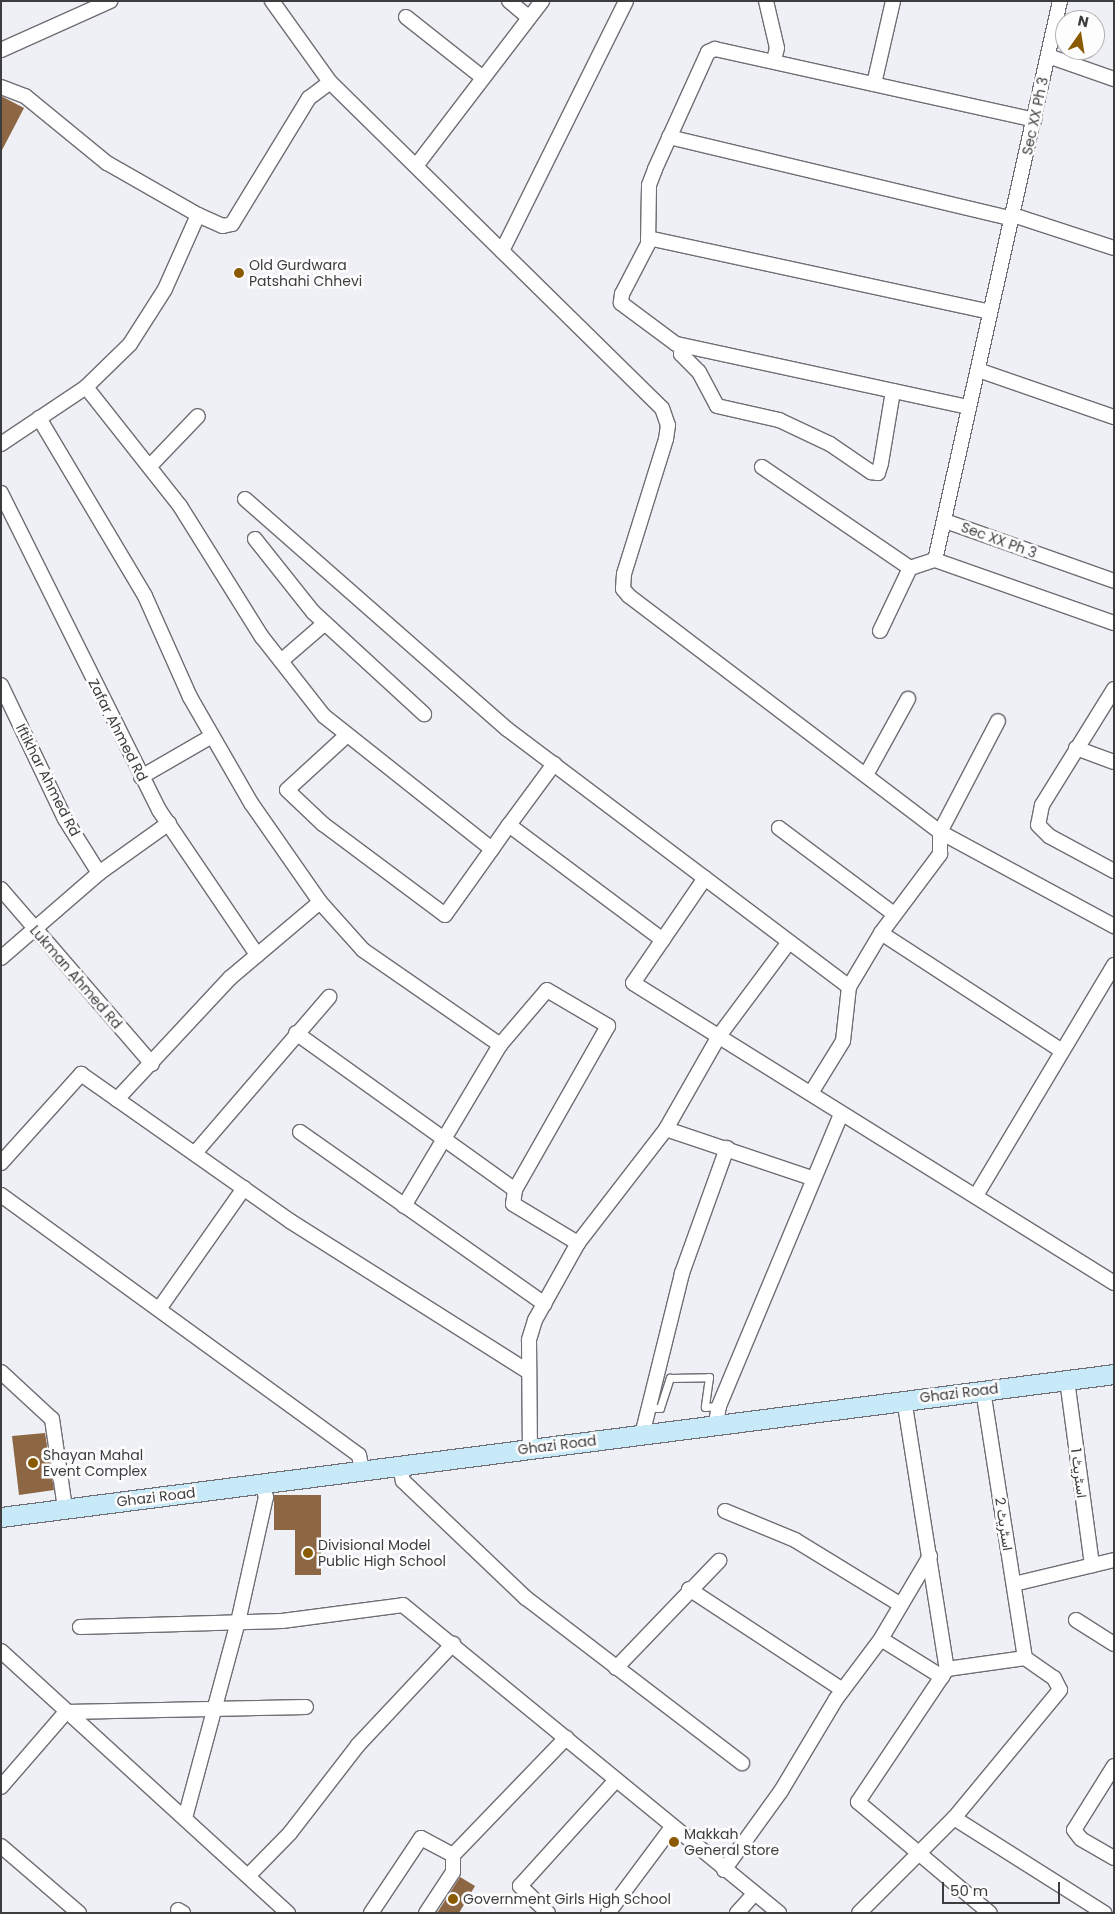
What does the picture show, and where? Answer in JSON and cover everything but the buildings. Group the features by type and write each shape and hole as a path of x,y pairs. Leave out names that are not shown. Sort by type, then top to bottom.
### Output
{"main road":[{"name":"Ghazi Road","path":"1,1516 262,1484 530,1448 715,1427 904,1399 1114,1374"}],"street":[{"path":"1,50 110,1"},
{"path":"272,1 330,82 662,408 668,425 623,589 642,608 940,832 1114,926"},
{"path":"509,1 529,18"},
{"path":"416,166 482,77 542,1"},
{"path":"502,251 626,1"},
{"path":"766,1 777,48 774,60"},
{"path":"874,84 893,1"},
{"path":"1048,56 1060,1"},
{"path":"406,17 482,77"},
{"path":"968,407 682,346 665,340 621,303 648,238 649,186 708,52 723,49 1034,120"},
{"name":"Sec XX Ph 3","path":"1114,79 1048,56 1013,217 968,407 945,521 1114,581"},
{"path":"1,88 25,96 107,163 223,226 232,224 309,98 330,82"},
{"path":"669,138 1013,217 1114,248"},
{"path":"1,444 86,387 130,344 149,318 198,214"},
{"path":"648,238 990,312"},
{"path":"682,346 681,354 698,372 717,406 779,420 830,444 872,472 878,473 881,463 893,391"},
{"path":"978,370 1114,417"},
{"path":"86,387 150,466 281,661 324,716 492,849"},
{"path":"150,466 198,416"},
{"path":"40,418 145,596 212,736 251,803 320,902 363,950 500,1046"},
{"path":"762,467 910,568"},
{"name":"Zafar Ahmed Rd","path":"1,493 142,776 168,824 257,955"},
{"path":"245,499 507,729 849,987"},
{"path":"935,560 945,521"},
{"path":"255,539 325,623 424,714"},
{"path":"880,631 910,568 935,560 1114,623"},
{"path":"281,661 325,623"},
{"name":"Iftikhar Ahmed Rd","path":"1,685 65,819 99,873"},
{"path":"1114,689 1042,805 1038,825 1114,871"},
{"path":"866,775 908,699"},
{"path":"811,1093 843,1041 849,987 894,914 940,854 940,832 998,721"},
{"path":"347,735 287,790 322,824 445,915 554,764"},
{"path":"142,776 212,736"},
{"path":"1076,748 1114,762"},
{"path":"1,958 33,928 99,873 168,824"},
{"path":"509,825 663,940"},
{"path":"779,828 894,914"},
{"path":"704,878 634,983 811,1093 841,1114 977,1194 1114,1283"},
{"name":"Lukman Ahmed Rd","path":"1,889 152,1064"},
{"path":"117,1099 152,1064 230,978 320,902"},
{"path":"881,933 1062,1051"},
{"path":"530,1448 529,1340 545,1304 578,1243 666,1129 719,1036 789,942"},
{"path":"977,1194 1114,966"},
{"path":"404,1206 500,1046 547,990 608,1026 516,1190 513,1204 578,1243"},
{"path":"195,1153 296,1033 329,997"},
{"path":"296,1033 444,1141 516,1190"},
{"path":"1,1163 81,1074 244,1188 529,1372"},
{"path":"715,1427 719,1406 812,1178 841,1114"},
{"path":"666,1129 812,1178"},
{"path":"300,1132 545,1304"},
{"path":"642,1435 646,1408 682,1273 727,1148"},
{"path":"160,1309 244,1188"},
{"path":"1,1194 359,1454 362,1471"},
{"path":"1,1372 52,1419 58,1432 66,1508"},
{"name":"اسٹریٹ 1","path":"1067,1380 1092,1566"},
{"name":"اسٹریٹ 2","path":"983,1390 1025,1658"},
{"path":"904,1399 930,1556 945,1673 858,1802 990,1913"},
{"path":"400,1466 403,1481 434,1514 526,1598 742,1764"},
{"path":"185,1818 238,1622 266,1497 262,1484"},
{"path":"725,1511 795,1540 901,1605"},
{"path":"724,1870 781,1791 843,1690 881,1639 930,1556"},
{"path":"1014,1584 1114,1560"},
{"path":"616,1668 689,1589 719,1561"},
{"path":"689,1589 843,1690"},
{"path":"80,1627 238,1622 403,1605 453,1644 724,1870 779,1913"},
{"path":"1076,1620 1114,1644"},
{"path":"859,1913 954,1818 1060,1690 1054,1678 1025,1658 945,1673 881,1639"},
{"path":"248,1875 290,1833 364,1738 453,1644"},
{"path":"1,1651 288,1913"},
{"path":"1,1787 66,1712 214,1712 306,1707"},
{"path":"426,1913 453,1872 453,1855 566,1738"},
{"path":"1114,1766 1074,1830 1080,1839 1114,1858"},
{"path":"548,1913 520,1886 616,1780"},
{"path":"954,1818 1104,1913"},
{"path":"608,1913 672,1827"},
{"path":"371,1913 421,1838 453,1855"},
{"path":"1,1846 79,1913"},
{"path":"737,1913 754,1894"}],"lane":[{"path":"646,1408 660,1408 670,1378 709,1377 705,1406 719,1406"}],"place":[{"name":"Old Gurdwara Patshahi Chhevi","path":"239,273"},
{"name":"Shayan Mahal Event Complex","path":"33,1463"},
{"name":"Divisional Model Public High School","path":"308,1553"},
{"name":"Makkah General Store","path":"674,1842"},
{"name":"Government Girls High School","path":"453,1899"}]}
